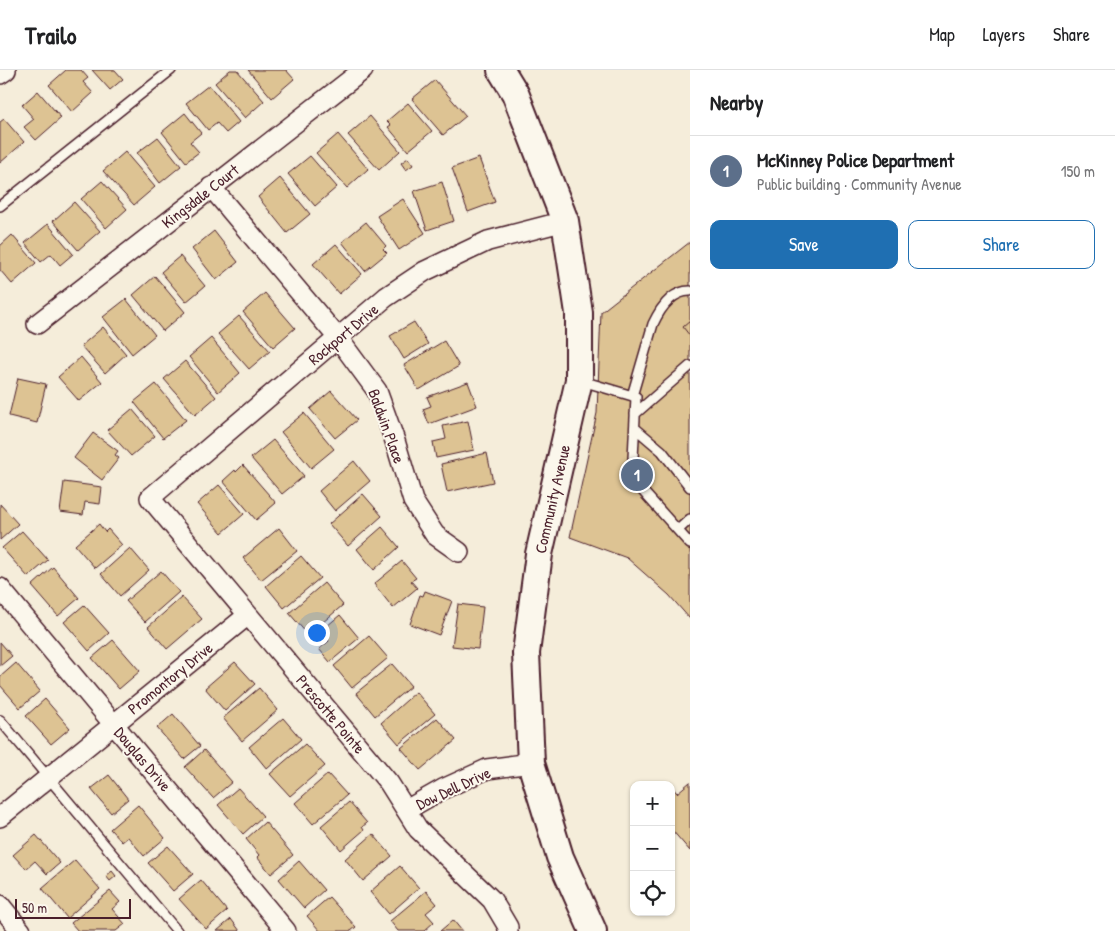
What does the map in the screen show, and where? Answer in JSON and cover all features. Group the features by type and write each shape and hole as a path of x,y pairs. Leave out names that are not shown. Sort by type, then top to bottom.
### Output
{"street":[{"path":"0,74 6,70"},
{"name":"Kingsdale Court","path":"37,324 363,70"},
{"name":"Community Avenue","path":"501,70 515,93 565,221 579,313 579,380 574,409 539,554 526,653 531,763 560,857 593,931"},
{"name":"Baldwin Place","path":"211,187 338,338 377,391 395,440 413,501 435,535 460,552"},
{"name":"Rockport Drive","path":"150,498 386,297 425,271 488,241 565,221"},
{"name":"Prescotte Pointe","path":"150,498 389,783 418,829 492,900 508,927 508,931"},
{"name":"Douglas Drive","path":"0,588 286,931"},
{"name":"Promontory Drive","path":"0,817 248,615"},
{"name":"Dow Dell Drive","path":"406,810 443,789 487,769 531,763"},
{"path":"0,905 21,931"}],"lane":[{"path":"0,206 171,70"},
{"path":"632,396 653,324 658,314 674,295 690,291"},
{"path":"635,414 690,366"},
{"path":"579,380 636,397 632,479 690,544"},
{"path":"635,428 662,451 690,487"},
{"path":"678,530 690,519"},
{"path":"0,720 178,931"}],"building":[{"path":"66,70 81,70 88,78 83,82 93,93 72,112 49,85"},
{"path":"92,70 115,70 123,79 110,90"},
{"path":"230,70 237,70 264,101 245,118 215,83"},
{"path":"248,70 286,70 294,79 272,98"},
{"path":"435,80 466,116 443,135 412,99"},
{"path":"209,85 239,122 226,133 217,123 208,130 186,103"},
{"path":"38,91 61,118 36,140 24,127 34,119 22,105"},
{"path":"408,103 432,131 408,151 388,127 391,125 387,121"},
{"path":"185,113 201,133 190,142 199,152 186,162 162,132"},
{"path":"370,116 400,151 379,170 348,135"},
{"path":"4,119 24,142 0,163 0,122"},
{"path":"338,134 368,169 347,188 316,153"},
{"path":"158,137 181,166 160,183 137,153"},
{"path":"125,152 155,187 134,205 103,171"},
{"path":"310,156 337,187 315,206 288,174"},
{"path":"408,158 413,165 406,170 401,163"},
{"path":"479,158 495,202 468,212 452,168"},
{"path":"280,178 310,214 287,233 258,197"},
{"path":"102,181 127,209 106,228 81,199"},
{"path":"442,182 454,221 427,230 414,191"},
{"path":"403,199 425,233 399,250 377,216"},
{"path":"74,202 100,231 78,250 53,221"},
{"path":"366,222 386,246 383,249 387,253 365,271 342,242"},
{"path":"48,224 73,254 60,265 51,254 41,262 25,243"},
{"path":"214,231 238,262 216,280 192,249"},
{"path":"12,235 36,263 12,284 0,270 0,246"},
{"path":"690,242 690,619 669,595 627,558 570,537 597,413 601,312"},
{"path":"336,244 362,274 339,294 313,264"},
{"path":"180,256 205,286 186,302 161,272"},
{"path":"155,276 185,312 163,331 133,295"},
{"path":"265,293 295,328 273,347 243,312"},
{"path":"126,299 155,335 132,354 103,317"},
{"path":"239,316 270,351 249,369 218,334"},
{"path":"690,321 690,336 683,327"},
{"path":"414,322 428,344 404,359 390,336"},
{"path":"103,327 126,354 105,373 81,346"},
{"path":"211,338 240,373 218,392 189,357"},
{"path":"444,341 459,366 419,390 404,365"},
{"path":"81,357 102,382 79,401 58,377"},
{"path":"185,361 216,397 195,415 164,379"},
{"path":"18,378 46,384 37,423 9,416"},
{"path":"468,382 477,406 429,424 423,409 431,406 427,397"},
{"path":"156,384 186,420 163,438 134,402"},
{"path":"331,391 357,420 335,438 310,409"},
{"path":"132,409 155,436 131,456 107,430"},
{"path":"304,413 334,449 311,468 281,432"},
{"path":"468,421 474,450 436,458 433,442 446,439 443,426"},
{"path":"93,433 118,451 115,455 119,458 102,480 74,458"},
{"path":"273,440 304,476 282,494 251,458"},
{"path":"487,453 493,482 447,492 441,464"},
{"path":"354,461 370,481 335,511 319,491"},
{"path":"243,465 276,503 256,520 223,481"},
{"path":"64,482 102,487 100,504 85,502 83,515 60,512"},
{"path":"219,485 244,514 222,533 197,504"},
{"path":"363,494 382,516 348,546 329,524"},
{"path":"0,504 18,524 0,540"},
{"path":"99,524 105,532 108,529 122,545 95,568 75,545"},
{"path":"382,527 399,547 374,570 357,549"},
{"path":"279,528 297,551 261,580 243,558"},
{"path":"22,531 48,560 28,577 2,548"},
{"path":"130,548 149,570 120,596 101,574"},
{"path":"301,556 320,578 284,608 266,586"},
{"path":"402,561 416,578 411,581 417,588 393,608 374,584"},
{"path":"53,567 79,598 58,616 32,586"},
{"path":"161,571 179,592 145,622 126,601"},
{"path":"324,583 343,605 308,635 289,613"},
{"path":"425,591 452,601 439,635 410,624 420,595 423,596"},
{"path":"182,597 202,619 167,649 148,627"},
{"path":"458,604 483,607 478,649 452,646"},
{"path":"84,605 109,633 89,651 64,622"},
{"path":"340,615 359,638 330,662 319,649 329,641 321,631"},
{"path":"369,636 388,658 352,688 334,666"},
{"path":"113,640 140,671 119,689 92,658"},
{"path":"0,642 12,656 0,666"},
{"path":"235,662 255,684 225,711 205,688"},
{"path":"16,663 40,691 20,708 0,685 0,677"},
{"path":"392,664 411,686 375,716 356,693"},
{"path":"259,688 278,710 242,741 223,718"},
{"path":"416,692 435,714 399,744 381,723"},
{"path":"45,699 70,728 51,744 26,716"},
{"path":"173,714 200,746 184,759 157,728"},
{"path":"283,718 301,739 267,769 249,747"},
{"path":"437,718 456,740 420,770 401,748"},
{"path":"305,744 325,766 290,796 270,774"},
{"path":"204,750 232,782 213,798 185,767"},
{"path":"328,774 347,795 313,824 295,803"},
{"path":"109,775 128,799 111,813 91,789"},
{"path":"690,782 690,851 675,834 675,791 677,793"},
{"path":"238,788 263,816 243,834 218,805"},
{"path":"349,802 367,823 362,827 364,830 341,850 321,826"},
{"path":"138,805 165,838 144,856 128,837 122,842 110,829"},
{"path":"265,822 293,855 271,874 257,857 259,855 246,839"},
{"path":"373,834 392,856 363,881 345,859"},
{"path":"36,835 60,863 47,874 35,861 26,869 13,855"},
{"path":"168,846 193,874 173,891 148,863"},
{"path":"75,860 100,889 67,918 42,888"},
{"path":"299,861 324,890 304,908 279,879"},
{"path":"400,866 419,888 389,914 370,892"},
{"path":"112,871 116,876 110,881 106,876"},
{"path":"201,880 227,911 206,929 179,899"},
{"path":"110,891 120,902 112,909 125,924 116,931 78,931 71,923"},
{"path":"426,891 437,904 426,913 434,922 424,931 398,931 390,921"},
{"path":"329,897 356,927 351,931 320,931 307,916"},
{"path":"231,919 240,931 217,931"},
{"path":"453,920 462,931 440,931"}],"place":[{"name":"McKinney Police Department","path":"637,475"}]}
